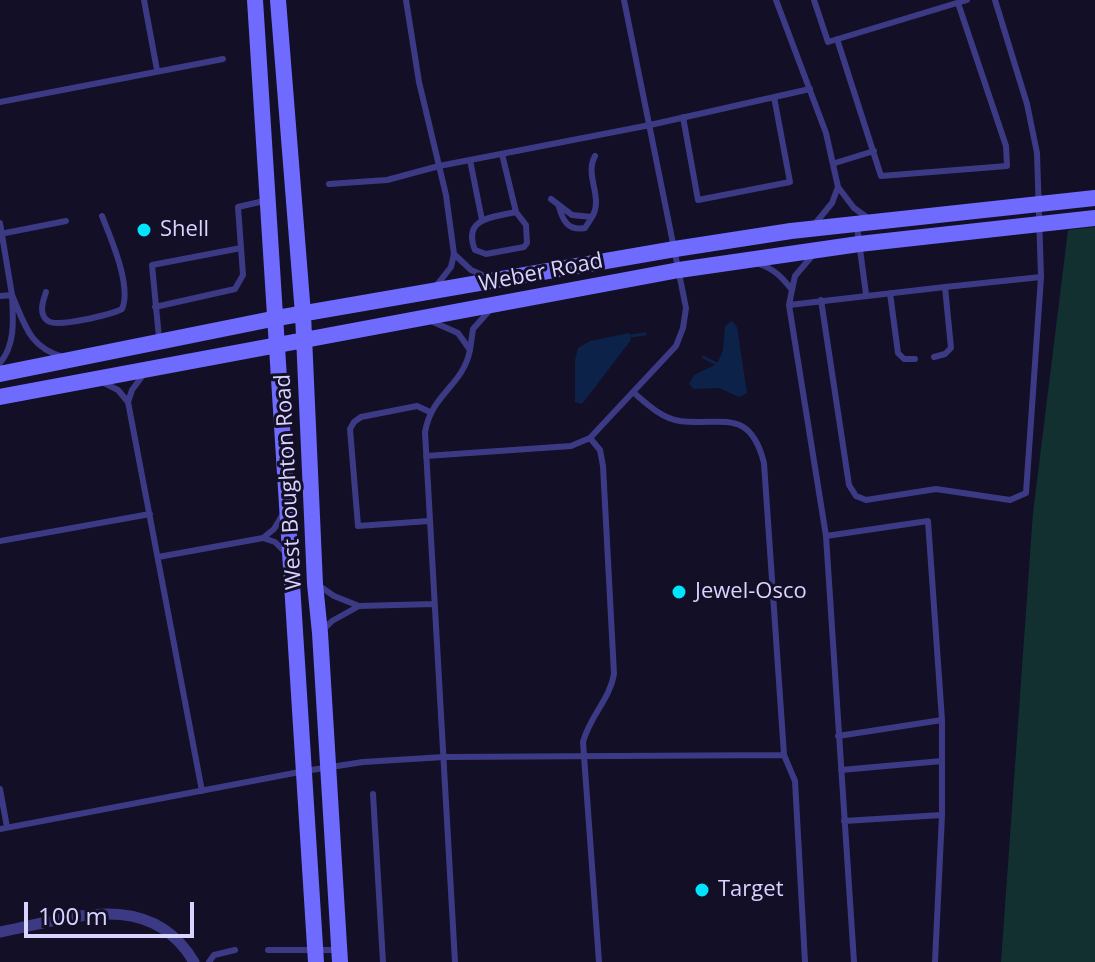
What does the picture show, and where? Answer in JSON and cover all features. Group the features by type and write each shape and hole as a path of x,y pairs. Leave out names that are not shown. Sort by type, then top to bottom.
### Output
{"main road":[{"name":"West Boughton Road","path":"255,0 316,957"},
{"name":"West Boughton Road","path":"280,4 305,340 315,584 340,956"},
{"name":"Weber Road","path":"0,374 277,318 675,249 811,229 1095,198"},
{"name":"Weber Road","path":"3,394 95,380 679,270 818,249 1095,218"},
{"path":"3,394 37,375 44,366"}],"street":[{"path":"0,932 106,912 139,916 166,930 186,948 194,962"}],"lane":[{"path":"144,0 157,70"},
{"path":"406,0 419,82 439,166 454,254 445,278 431,292"},
{"path":"426,456 571,446 590,438 676,346 686,308 624,0"},
{"path":"776,0 835,163 838,187 832,203 811,229"},
{"path":"814,0 828,42 967,0"},
{"path":"821,300 849,485 856,496 866,500 936,489 1010,500 1026,493 1041,277 1037,153 1027,104 995,0"},
{"path":"837,39 881,176 1007,166 1006,146 958,3"},
{"path":"0,102 223,59"},
{"path":"329,184 387,180 439,166 650,125 810,89"},
{"path":"683,117 698,200 790,182 774,97"},
{"path":"835,163 874,151"},
{"path":"502,154 516,212 525,222 527,243 520,248 486,254 473,248 471,232 482,220 516,212"},
{"path":"559,207 564,221 573,228 585,228 597,201 590,165 595,156"},
{"path":"470,160 482,220"},
{"path":"838,187 854,208 875,222"},
{"path":"551,199 572,215 592,217"},
{"path":"155,307 235,289 243,275 238,207 268,200"},
{"path":"46,292 41,308 45,319 50,322 63,323 122,309 125,299 117,253 102,216"},
{"path":"1,234 66,221"},
{"path":"0,223 12,295 13,331 7,354 0,363"},
{"path":"857,224 866,294"},
{"path":"160,342 152,265 241,248"},
{"path":"818,249 795,276 789,305 826,536 854,962"},
{"path":"454,254 471,270 496,281"},
{"path":"748,260 771,268 792,290"},
{"path":"789,305 866,294 1041,277"},
{"path":"934,357 945,354 951,348 945,287"},
{"path":"890,293 898,353 904,359 915,359"},
{"path":"0,296 12,295"},
{"path":"12,295 30,336 46,352 74,360"},
{"path":"455,962 425,432 434,404 467,363 473,329 481,317 498,304"},
{"path":"423,319 458,333 470,350"},
{"path":"128,402 139,379 153,368"},
{"path":"95,380 118,390 128,402 202,791"},
{"path":"633,392 656,412 679,421 720,420 737,423 750,432 760,446 764,463 784,755 795,781 805,962"},
{"path":"429,521 358,526 350,429 361,417 417,406 430,412"},
{"path":"590,438 600,450 603,466 614,674 612,688 586,731 584,756 599,962"},
{"path":"158,557 263,538 281,520 288,503"},
{"path":"0,540 150,514"},
{"path":"826,536 928,521 942,720 942,815 935,962"},
{"path":"263,538 284,548 293,567"},
{"path":"315,584 359,606 434,604"},
{"path":"320,633 332,621 359,606"},
{"path":"838,736 942,720"},
{"path":"0,789 4,828 328,767 444,757 784,755"},
{"path":"841,770 942,761"},
{"path":"373,794 383,962"},
{"path":"844,821 942,815"},
{"path":"209,962 214,955 235,950"},
{"path":"268,950 316,957 340,956"}],"green space":[{"path":"1095,227 1095,962 1001,962 1033,513 1068,230"}],"water":[{"path":"732,321 737,327 747,393 739,397 719,388 694,389 689,384 694,375 717,364 723,350 725,326"},
{"path":"629,333 631,340 582,404 575,402 578,348 590,341"}],"waterway":[{"path":"630,336 645,334"},
{"path":"703,357 717,364"}],"place":[{"name":"Shell","path":"144,230"},
{"name":"Jewel-Osco","path":"679,592"},
{"name":"Target","path":"702,890"}]}
